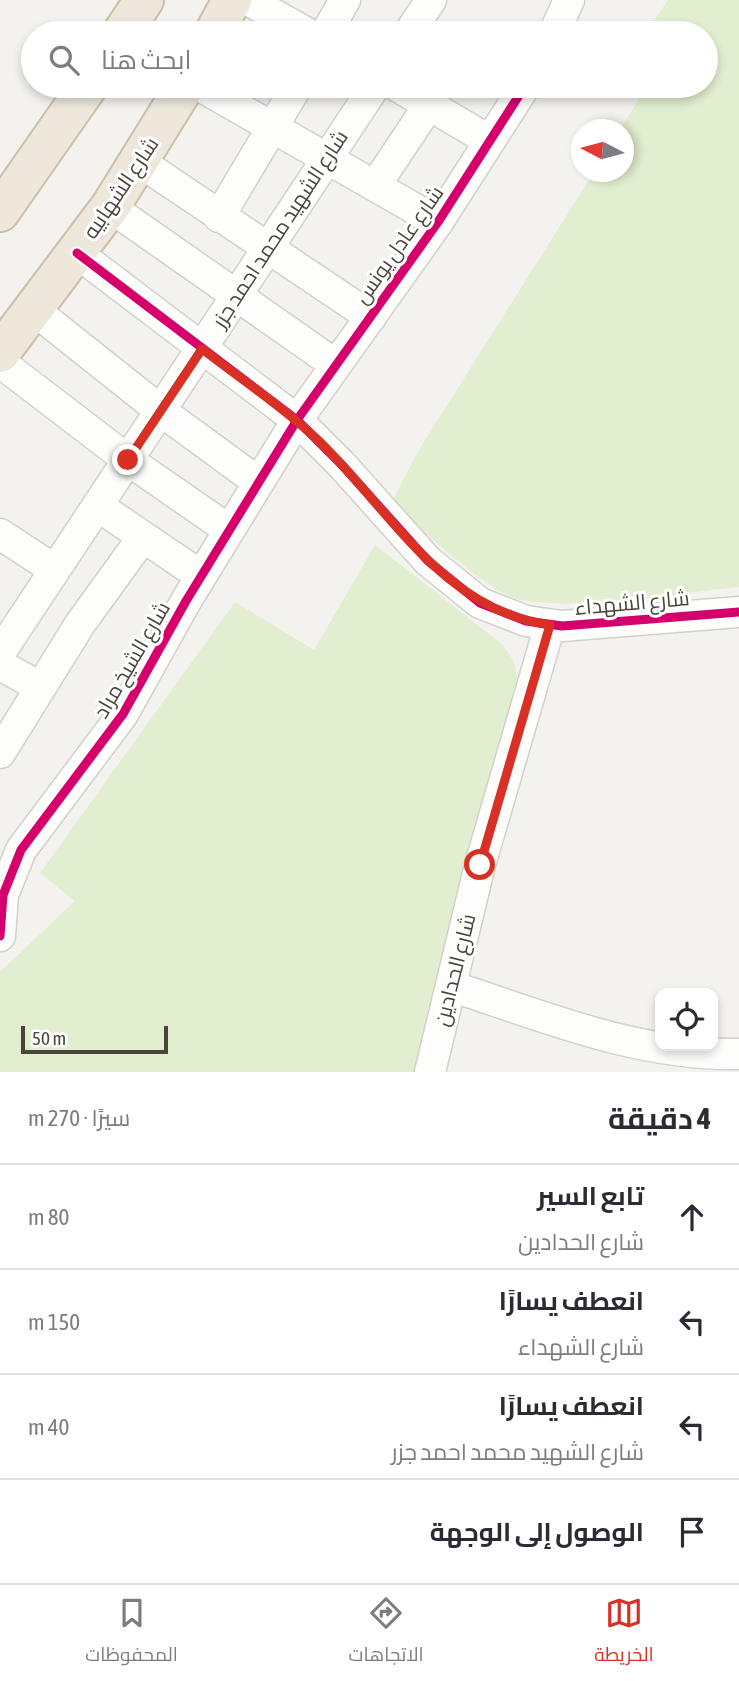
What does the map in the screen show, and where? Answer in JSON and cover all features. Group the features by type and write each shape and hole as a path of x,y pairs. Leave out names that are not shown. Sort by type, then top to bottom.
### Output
{"highway":[{"path":"130,21 144,0"},
{"path":"221,21 232,0"},
{"path":"3,199 79,98"},
{"name":"شارع الشهابيه","path":"0,353 110,207 179,98"}],"street":[{"path":"248,0 286,21"},
{"path":"333,21 345,0"},
{"path":"417,21 430,0"},
{"path":"559,21 569,0"},
{"path":"206,98 273,129 438,222"},
{"path":"219,217 290,98"},
{"name":"شارع الشهيد محمد احمد جزر","path":"0,653 366,98"},
{"path":"417,98 490,141"},
{"name":"شارع عادل يونس","path":"297,420 438,222 490,141 509,98"},
{"path":"375,187 429,105"},
{"path":"140,162 371,317"},
{"path":"110,207 336,365"},
{"name":"شارع الشهداء","path":"77,254 297,420 342,465 411,543 459,589 502,614 550,625 587,626 739,612"},
{"path":"34,310 161,411 258,482"},
{"path":"0,362 128,460 229,530"},
{"name":"شارع الشيخ مراد","path":"0,936 0,914 8,855 123,714 201,576 297,420"},
{"path":"97,506 201,576"},
{"path":"3,742 94,603 143,537"},
{"path":"3,541 55,570"},
{"name":"شارع الحدادين","path":"430,1072 480,865 550,625"},
{"path":"0,665 40,687"},
{"path":"451,986 629,1044 695,1055 739,1054"}],"green space":[{"path":"668,0 739,0 739,587 587,603 529,601 509,596 449,553 391,503 420,448 588,182 634,182 634,119 626,119 640,98 718,98 718,21 654,21"},
{"path":"375,545 503,645 514,662 518,683 420,1072 0,1072 0,972 75,901 40,873 235,602 314,650"}],"cycle path":[{"path":"0,936 3,895 21,850 123,714 186,601 297,420 438,222 517,98"},
{"path":"77,253 297,420 342,465 428,561 480,603 526,621 562,626 739,612"}],"route":[{"path":"128,460 202,349 297,420 342,465 405,537 459,589 502,614 550,625 480,865"}]}
